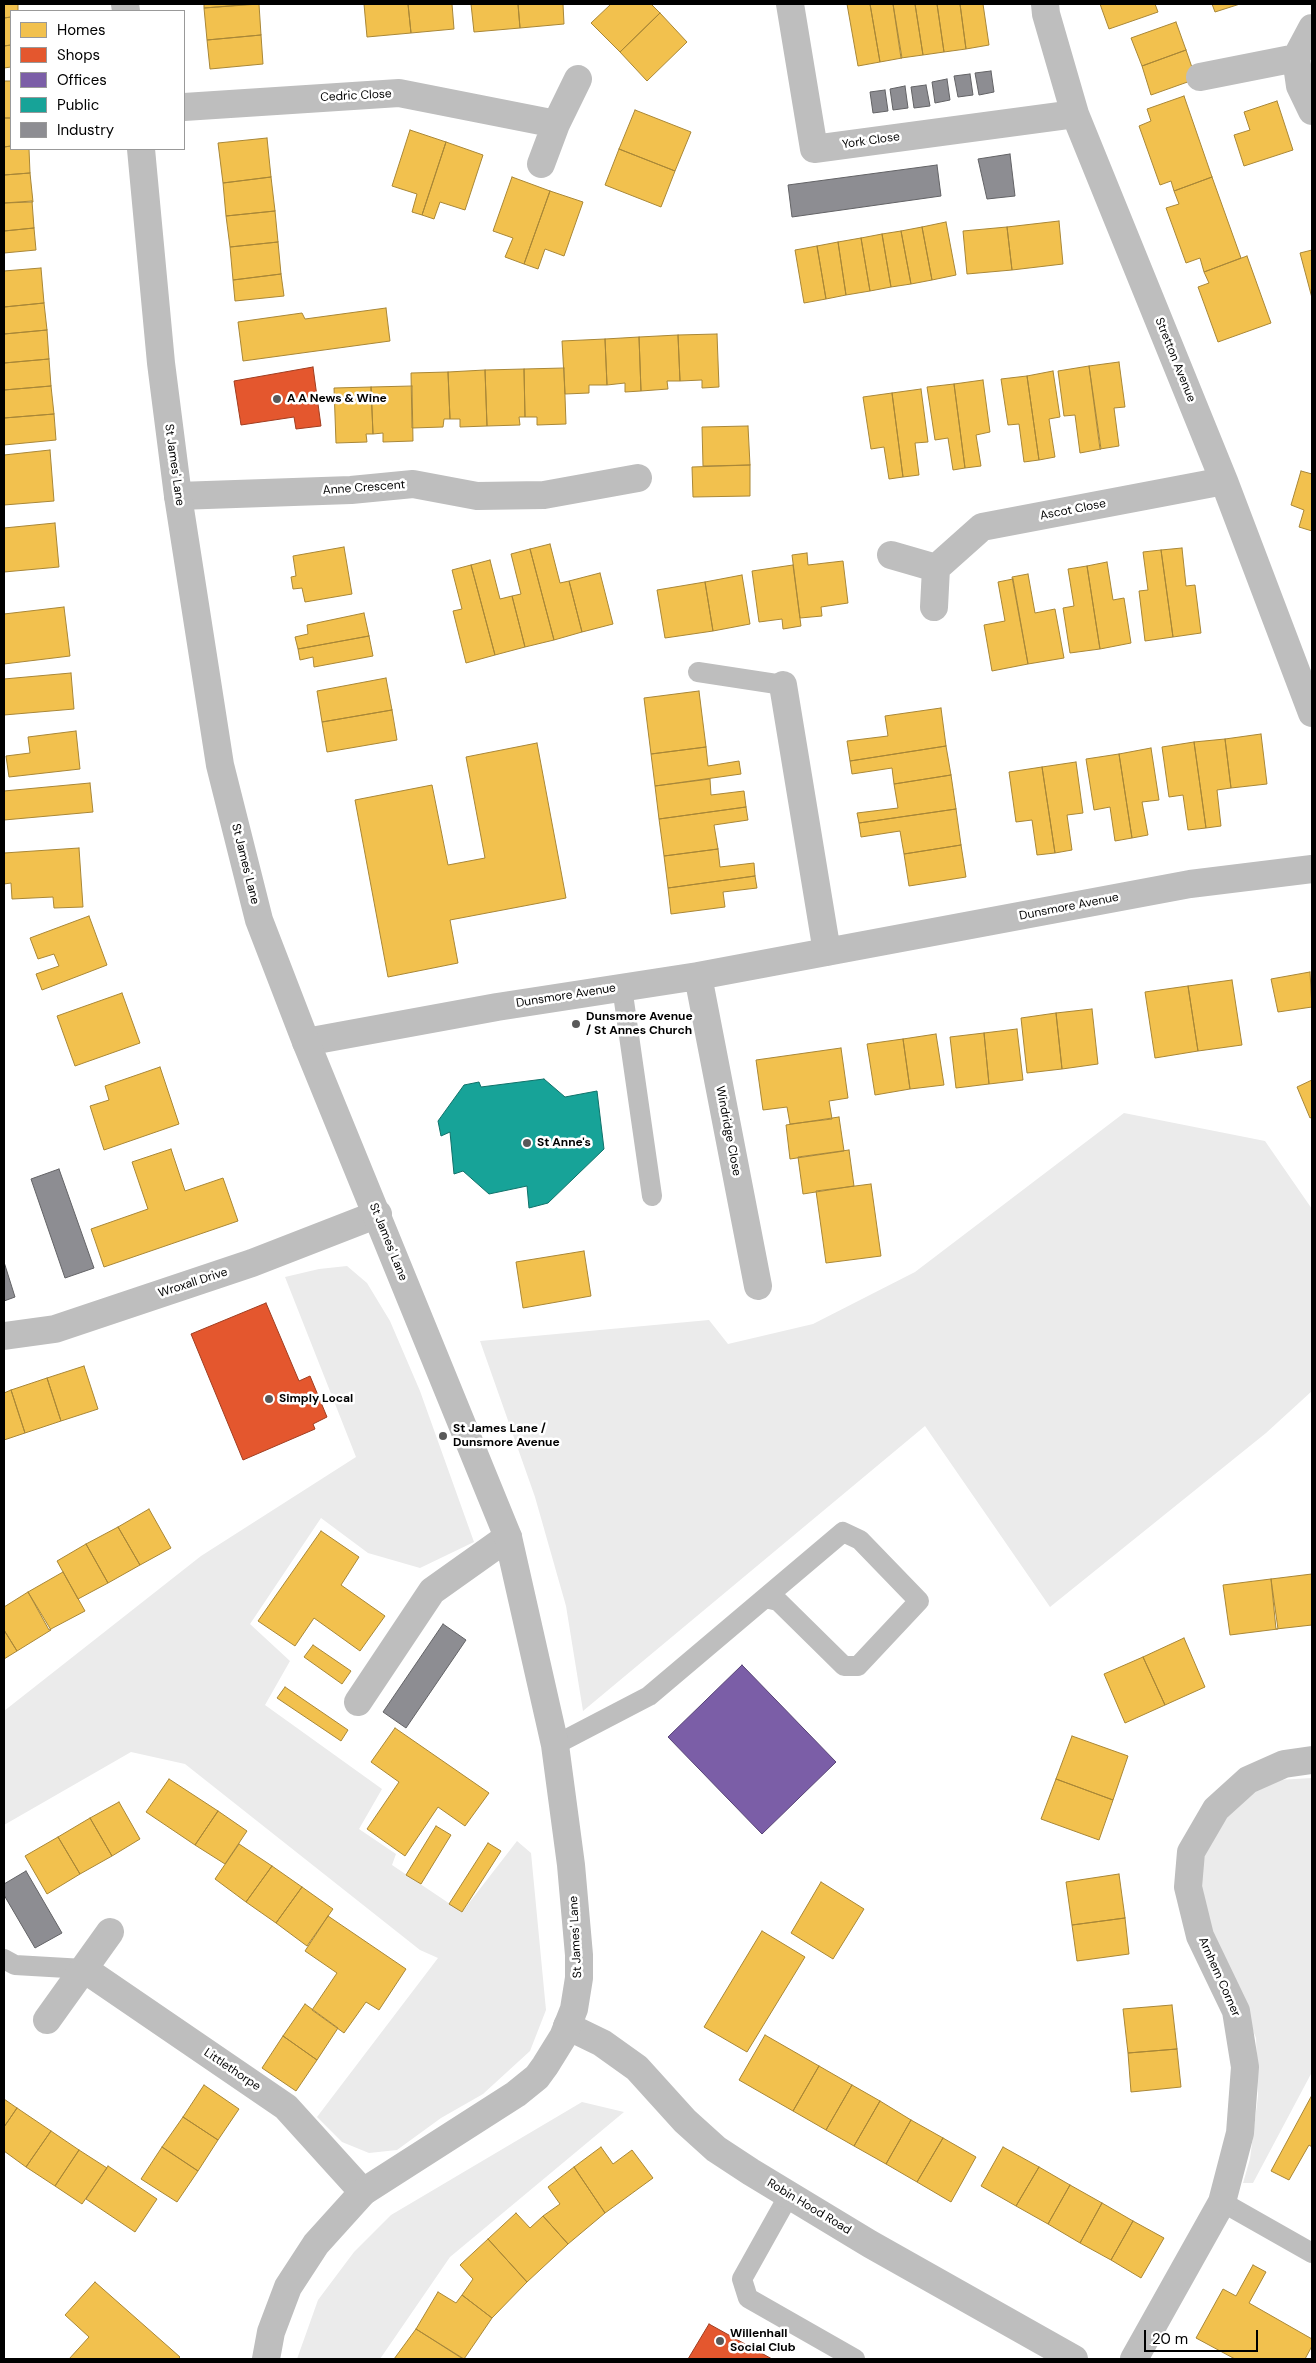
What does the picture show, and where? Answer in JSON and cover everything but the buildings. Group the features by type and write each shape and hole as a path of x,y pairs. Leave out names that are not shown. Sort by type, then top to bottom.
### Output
{"street":[{"name":"York Close","path":"790,4 814,149 1075,114"},
{"name":"Stretton Avenue","path":"1046,4 1046,14 1075,114 1224,481 1312,713"},
{"path":"1312,28 1296,58 1300,86 1312,111"},
{"path":"1200,77 1296,58"},
{"path":"541,164 556,124 578,80"},
{"name":"Cedric Close","path":"185,107 399,94 556,124"},
{"name":"St James' Lane","path":"141,150 161,363 178,496 220,765 259,920 306,1042 378,1214 508,1537 556,1745 571,1865 579,1955 577,1992 567,2026 556,2051 537,2077 363,2192 316,2244 288,2287 270,2332 266,2359"},
{"name":"Anne Crescent","path":"178,496 350,490 413,484 477,496 544,495 638,478"},
{"name":"Ascot Close","path":"936,568 982,527 1224,481"},
{"path":"891,555 936,568 934,607"},
{"path":"783,684 827,952"},
{"name":"Dunsmore Avenue","path":"306,1042 497,1007 698,976 1190,884 1312,869"},
{"name":"Windridge Close","path":"698,976 758,1286"},
{"name":"Wroxall Drive","path":"4,1336 55,1329 252,1263 378,1214"},
{"path":"358,1702 432,1591 508,1537"},
{"name":"Arnhem Corner","path":"1134,2359 1222,2202 1240,2133 1245,2067 1236,2012 1198,1928 1188,1887 1191,1852 1216,1809 1248,1780 1284,1764 1312,1760"},
{"path":"48,2020 110,1932"},
{"name":"Littlethorpe","path":"84,1969 286,2107 363,2192"},
{"name":"Robin Hood Road","path":"567,2026 618,2053 637,2068 685,2121 716,2149 870,2244 1074,2359"}],"lane":[{"path":"698,672 783,684"},
{"path":"622,987 652,1196"},
{"path":"556,1745 648,1696 843,1532 860,1540 919,1601 858,1666 844,1666 778,1601 766,1598"},
{"path":"4,1959 15,1965 84,1969"},
{"path":"789,2195 742,2279 748,2298 855,2359"},
{"path":"1222,2202 1312,2252"}],"shaded area":[{"path":"1124,1113 1265,1141 1312,1209 1312,1391 1266,1433 1050,1607 925,1426 583,1711 566,1606 535,1497 480,1341 709,1320 728,1344 813,1324 915,1272"},
{"path":"347,1266 367,1283 390,1321 420,1391 474,1542 420,1568 368,1553 321,1518 250,1624 290,1661 265,1705 382,1789 359,1829 396,1854 392,1865 462,1912 517,1841 531,1853 546,2010 530,2051 483,2094 441,2118 397,2150 369,2153 342,2142 317,2117 438,1958 420,1950 185,1764 131,1752 4,1825 4,1711 201,1556 356,1457 285,1277 319,1269"},
{"path":"1312,1778 1312,2072 1253,2183 1243,2183 1250,2159 1258,2096 1256,2038 1199,1898 1199,1869 1218,1823 1244,1796 1278,1780"},
{"path":"582,2102 624,2112 450,2257 380,2359 297,2359 318,2300 354,2252 391,2215"}],"place":[{"name":"A A News & Wine","path":"277,399"},
{"name":"Dunsmore Avenue / St Annes Church","path":"576,1024"},
{"name":"St Anne's","path":"527,1143"},
{"name":"Simply Local","path":"269,1399"},
{"name":"St James Lane / Dunsmore Avenue","path":"443,1436"},
{"name":"Willenhall Social Club","path":"720,2341"}]}
